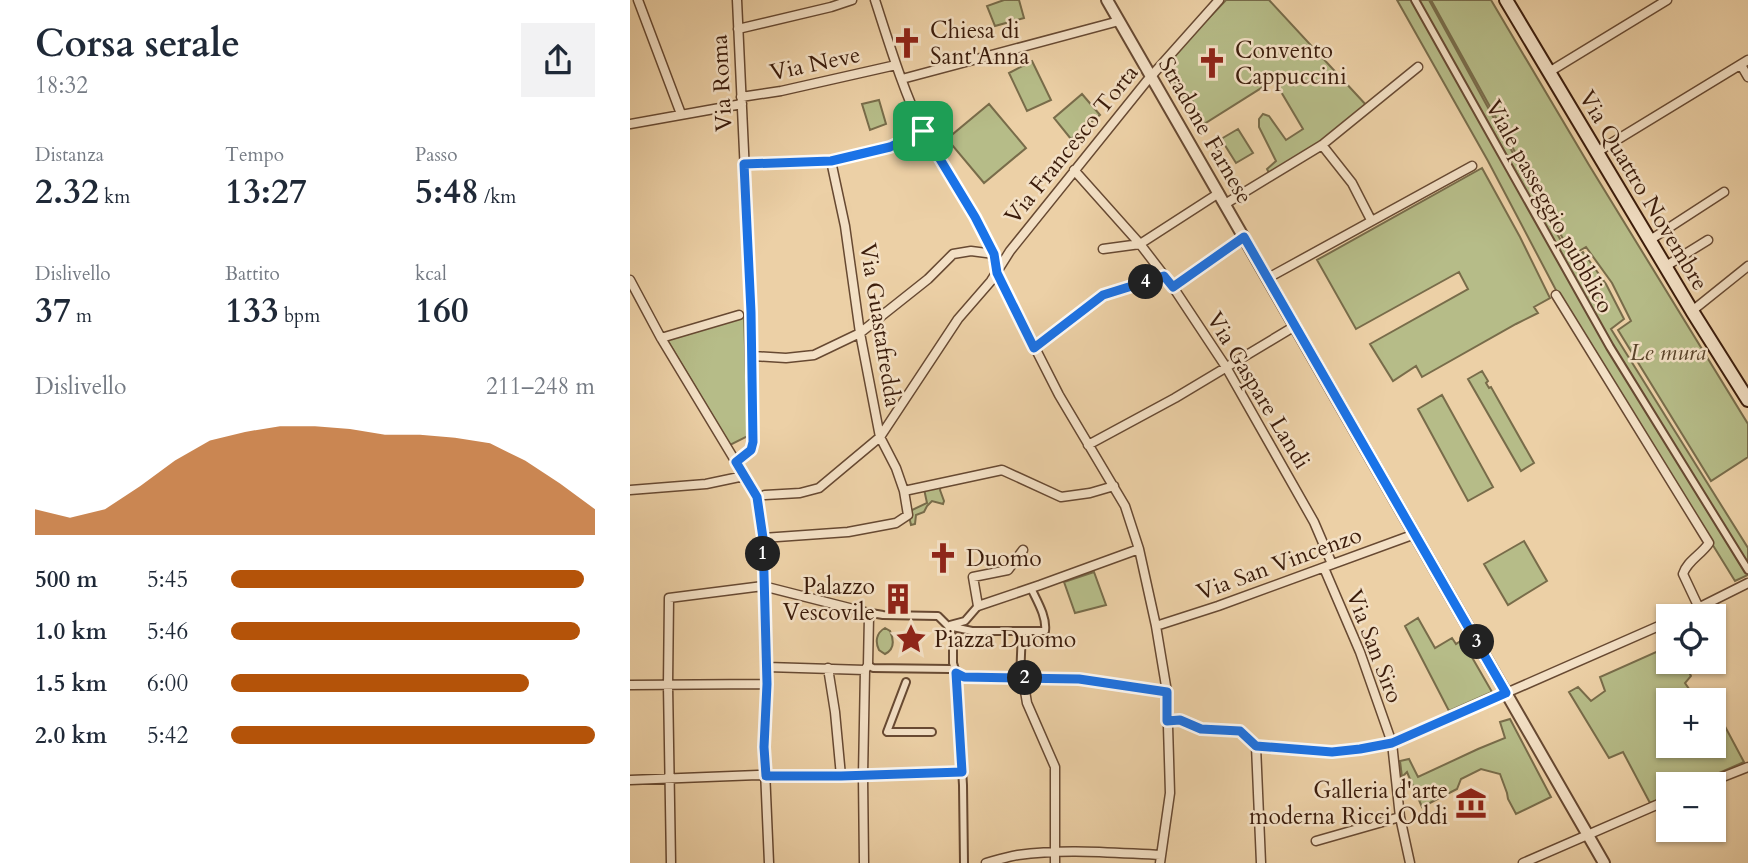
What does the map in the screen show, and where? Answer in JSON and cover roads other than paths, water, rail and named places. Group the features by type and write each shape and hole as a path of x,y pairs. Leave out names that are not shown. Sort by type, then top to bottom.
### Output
{"main road":[{"name":"Via Quattro Novembre","path":"1508,1 1665,267 1748,400"}],"street":[{"path":"638,0 681,114"},
{"name":"Via Roma","path":"736,462 751,450 753,442 753,356 737,0"},
{"path":"738,29 852,0"},
{"path":"875,0 896,65 923,131 994,254 997,273 1059,396 1125,506 1139,549 1157,626 1167,692 1170,793 1161,859 1109,852 1055,852 986,863"},
{"name":"Stradone Farnese","path":"1107,0 1604,863"},
{"name":"Via Francesco Torta","path":"765,495 800,493 819,488 880,438 958,319 997,273 1010,251 1151,76 1219,0"},
{"name":"Viale passeggio pubblico","path":"1415,0 1610,347 1748,570"},
{"path":"1549,72 1667,0"},
{"path":"902,79 1119,21"},
{"path":"1597,152 1744,62 1748,76"},
{"name":"Via Neve","path":"630,124 896,65"},
{"path":"1225,204 1322,145 1418,67"},
{"path":"744,164 831,161 890,147 923,131"},
{"path":"1322,145 1352,183 1371,220"},
{"name":"Via Guastafredda","path":"831,161 845,226 860,333 880,438 896,468 904,491"},
{"path":"1268,278 1472,166"},
{"name":"Via Gaspare Landi","path":"1074,170 1140,244 1173,287 1226,367 1314,522 1328,566"},
{"path":"1650,240 1724,192"},
{"path":"1103,249 1140,244 1219,193"},
{"path":"1173,287 1244,237"},
{"path":"1665,267 1708,240"},
{"path":"753,356 786,358 814,355 860,333 928,279 953,254 971,251 994,254"},
{"path":"1692,311 1748,266"},
{"path":"1034,348 1103,295 1164,276"},
{"path":"630,280 634,297 757,497 763,538 767,684 764,747 769,863"},
{"path":"1556,295 1709,543 1705,550 1685,567 1683,574 1697,604"},
{"path":"661,338 739,315"},
{"path":"1088,445 1175,398 1295,326"},
{"path":"763,538 848,531 896,523 908,515 904,491 1002,470 1061,497 1114,486"},
{"path":"630,490 706,484 744,476"},
{"name":"Via San Vincenzo","path":"1157,626 1415,534"},
{"path":"948,625 965,621 978,606 1139,549"},
{"path":"978,606 973,577 1008,570 1023,550"},
{"name":"Via San Siro","path":"1328,566 1392,743 1410,863"},
{"path":"1707,604 1748,583"},
{"path":"671,863 668,779 669,598 763,586 865,612 937,616 948,625 972,631 1045,631 1043,614 1031,588"},
{"path":"864,863 863,776 869,616 865,612"},
{"path":"948,625 953,638 953,663 956,673 958,773 964,863"},
{"path":"1167,721 1180,720 1201,729 1240,731 1256,746 1332,752 1392,743 1656,627"},
{"path":"1022,631 1022,678 1027,703 1055,767 1055,863"},
{"path":"766,667 873,668 908,675 950,669 964,677 1079,679 1167,692"},
{"path":"828,668 841,776"},
{"path":"908,675 887,732 932,733"},
{"path":"630,685 767,684"},
{"path":"1256,746 1261,863"},
{"path":"1726,776 1748,767"},
{"path":"630,780 758,775 958,773"},
{"path":"1523,863 1656,805"},
{"path":"1316,841 1401,817"}],"place":[{"name":"Chiesa di Sant'Anna","path":"907,43"},
{"name":"Convento Cappuccini","path":"1212,63"},
{"name":"Duomo","path":"943,558"},
{"name":"Palazzo Vescovile","path":"898,599"},
{"name":"Piazza Duomo","path":"911,639"},
{"name":"Galleria d'arte moderna Ricci Oddi","path":"1471,803"}],"park label":[{"name":"Le mura","path":"1668,352"}]}
